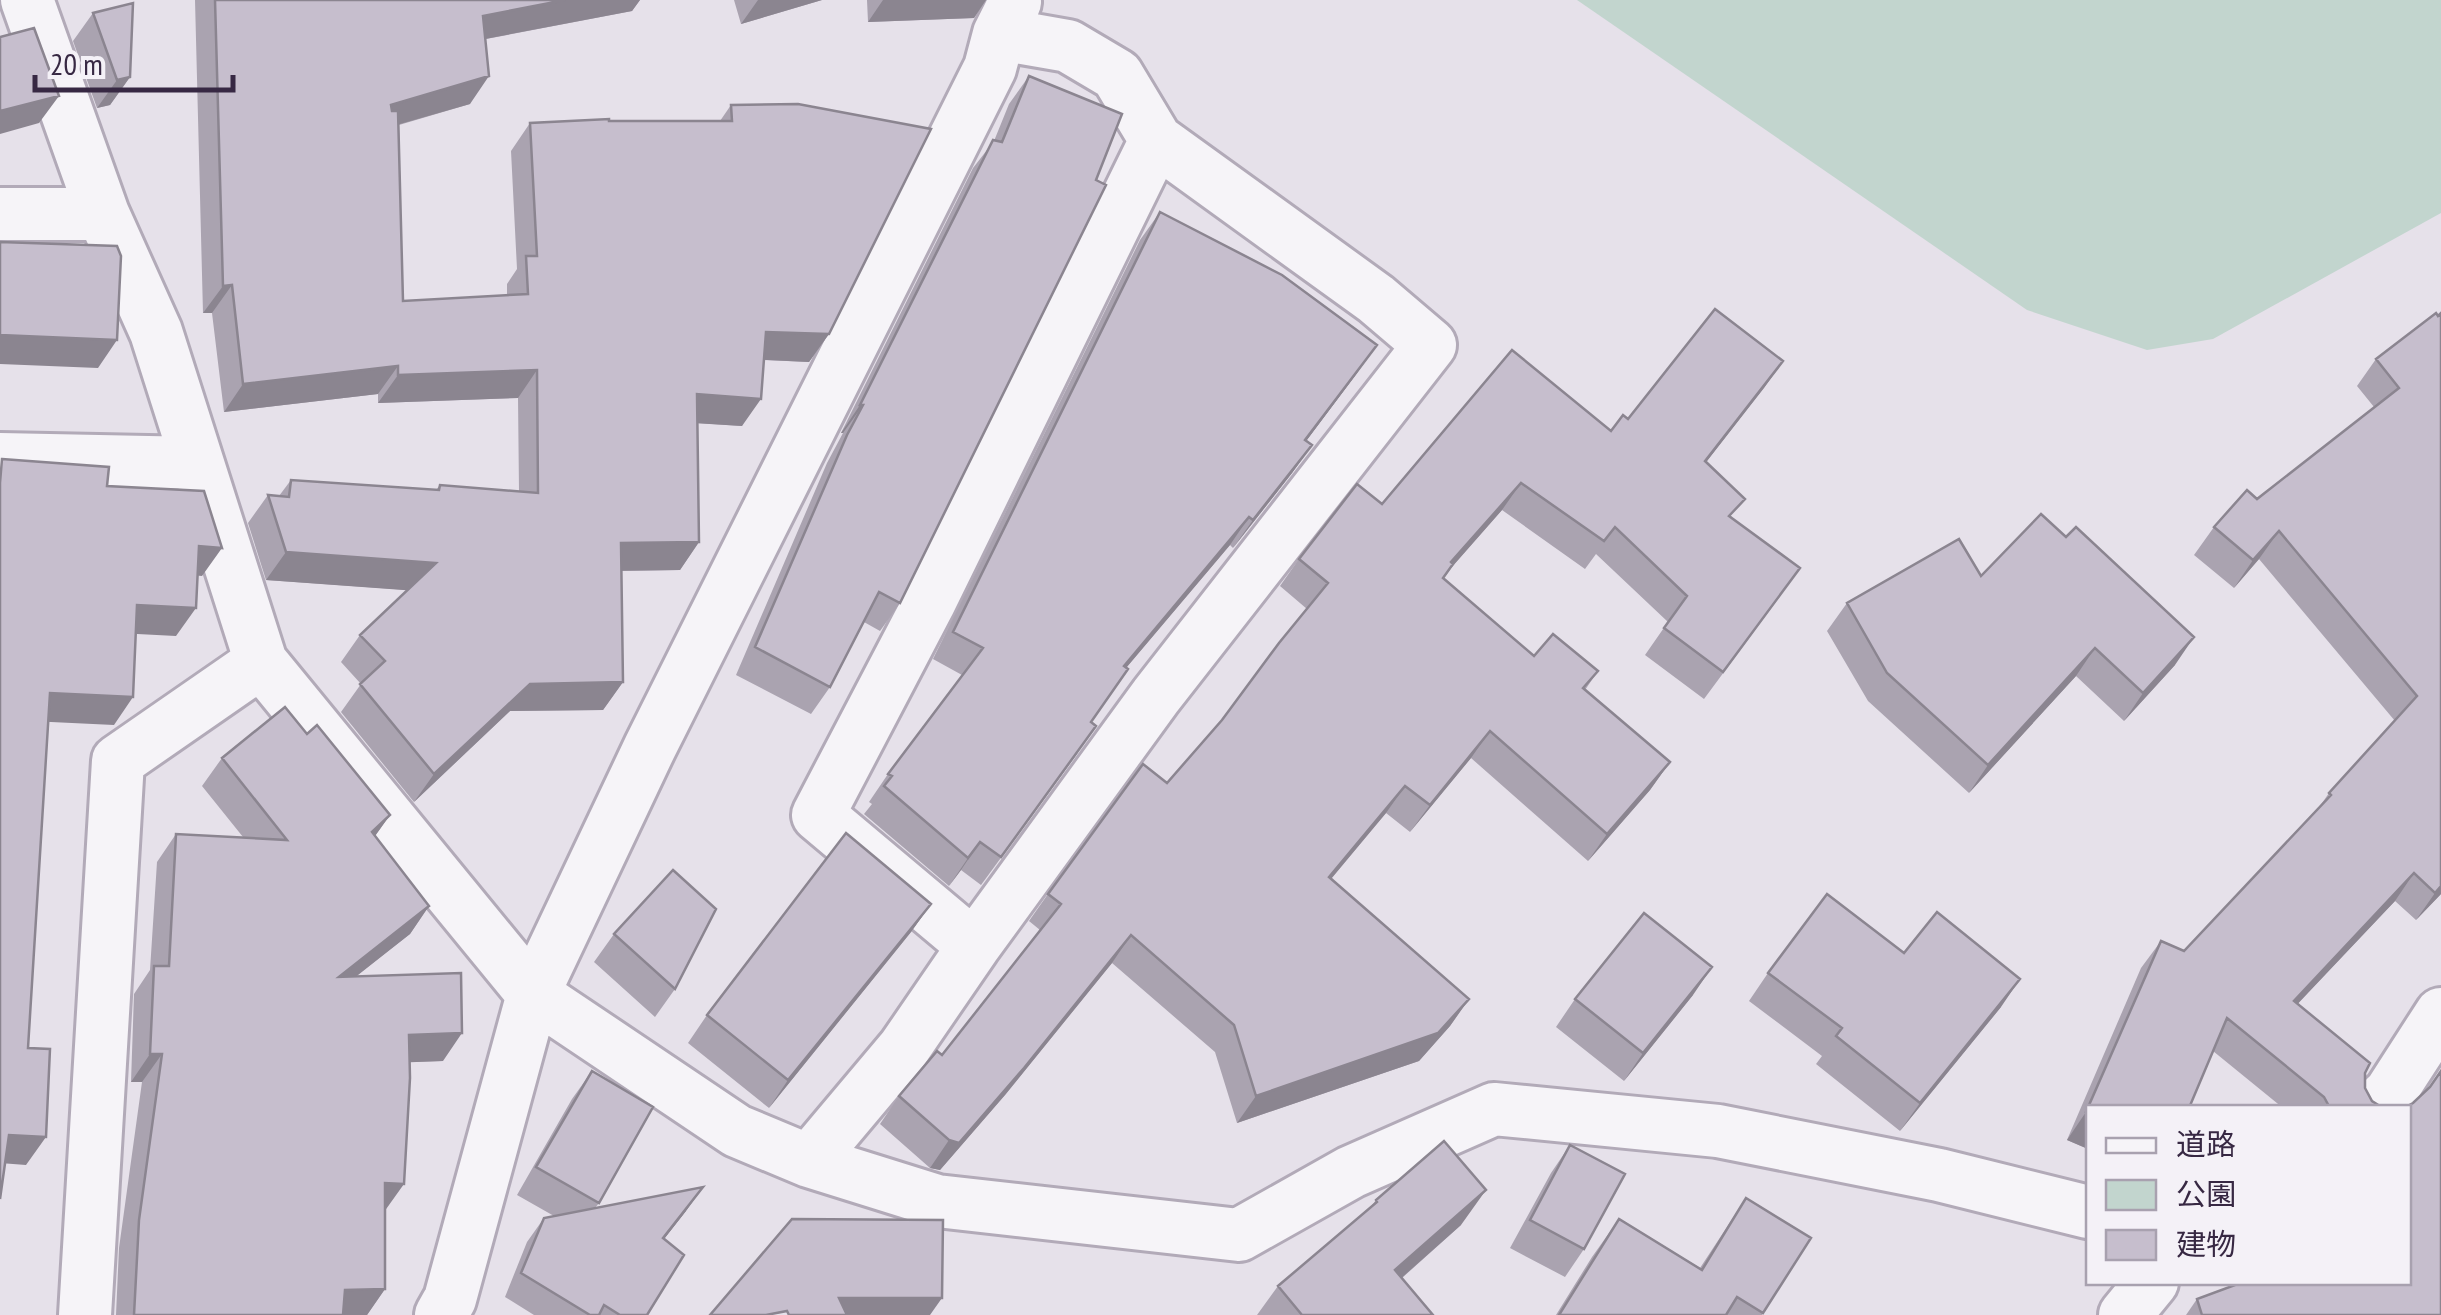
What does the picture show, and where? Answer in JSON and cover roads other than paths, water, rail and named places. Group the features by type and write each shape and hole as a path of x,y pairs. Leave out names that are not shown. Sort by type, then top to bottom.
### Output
{"street":[{"path":"26,0 103,214 156,332 261,662 532,994 737,1132 809,1161 937,1201 1239,1234 1351,1172 1494,1109 1718,1130 1939,1175 2086,1212"},
{"path":"449,1310 532,994 676,694 990,68 1007,17 1068,46 1116,75 1156,140 1376,298 1430,345 1156,696 904,1048 809,1161"},
{"path":"974,946 818,815 929,603 1156,140"},
{"path":"0,214 103,214"},
{"path":"0,459 196,463"},
{"path":"85,1315 118,761 261,662"},
{"path":"2377,1105 2390,1093 2441,1014"},
{"path":"2125,1315 2150,1285"}]}
